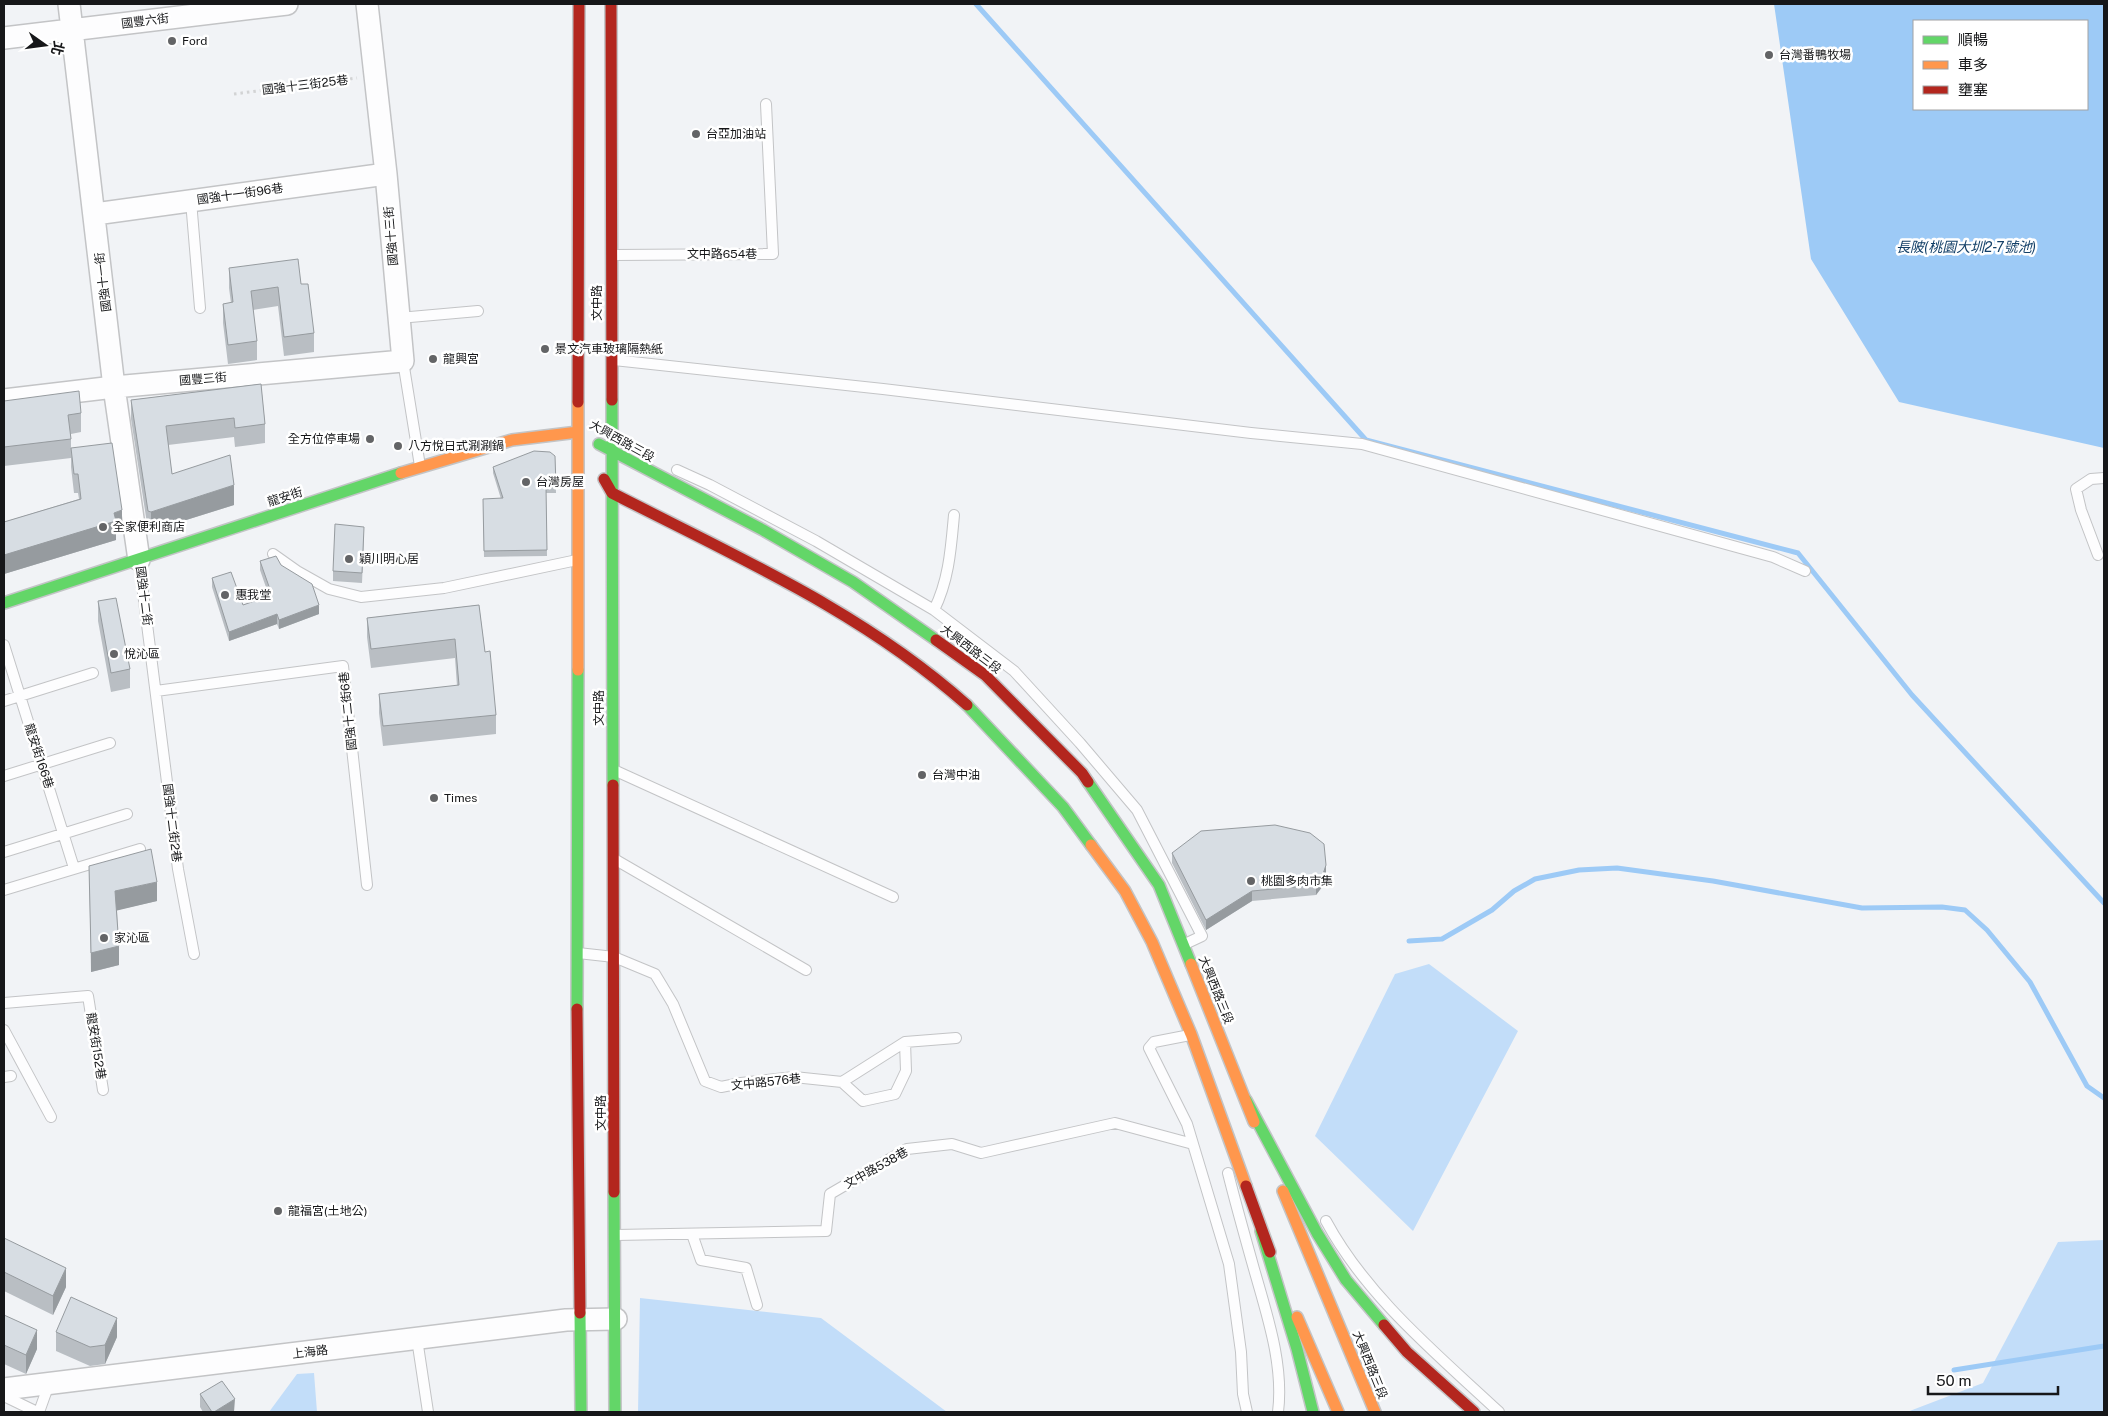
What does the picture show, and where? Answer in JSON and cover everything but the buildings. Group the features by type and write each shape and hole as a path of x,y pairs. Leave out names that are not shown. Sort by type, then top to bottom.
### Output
{"main road":[{"name":"文中路","path":"579,4 577,952 581,1412"},
{"name":"文中路","path":"611,4 615,1412"},
{"name":"大興西路三段","path":"578,432 588,450"},
{"name":"大興西路三段","path":"578,432 763,530 853,582 985,675 1082,772 1158,885 1375,1412"},
{"name":"龍安街","path":"4,603 420,467 512,440 578,432"},
{"path":"597,467 612,493 815,596 908,657 938,679 978,714 1063,807 1125,891 1152,942 1191,1034 1261,1231 1313,1407"},
{"path":"1246,1100 1317,1232 1346,1280 1407,1352 1474,1412"},
{"path":"1261,1231 1338,1412"}],"street":[{"name":"國強十一街","path":"69,4 114,387 139,560"},
{"name":"國豐六街","path":"4,38 287,4"},
{"name":"國強十三街","path":"367,4 386,174 403,361"},
{"name":"國強十一街96巷","path":"95,214 386,174"},
{"name":"國豐三街","path":"4,400 114,387 403,361"},
{"name":"上海路","path":"4,1390 417,1339 581,1320 616,1319"}],"lane":[{"name":"文中路654巷","path":"611,255 773,254 766,104"},
{"path":"191,201 200,308"},
{"path":"399,318 478,311"},
{"path":"611,360 1362,444 1774,557 1805,571"},
{"name":"國強十三街","path":"403,361 420,467"},
{"path":"640,466 663,464 710,485 816,541 934,610 1014,671 1080,743 1137,810 1202,936 1184,945"},
{"path":"2098,555 2081,510 2076,489 2092,478 2104,478"},
{"path":"934,610 944,590 951,550 954,515"},
{"path":"273,554 297,571 329,589 361,597 444,588 578,560"},
{"name":"國強十二街","path":"139,560 156,692"},
{"name":"龍安街166巷","path":"4,644 74,868"},
{"name":"國強十二街6巷","path":"156,692 343,666 367,884"},
{"path":"4,701 93,673"},
{"name":"國強十二街2巷","path":"156,692 178,869 194,954"},
{"path":"4,776 110,743"},
{"path":"613,770 893,897"},
{"path":"4,852 127,814"},
{"path":"4,890 140,849"},
{"path":"613,858 806,970"},
{"name":"文中路576巷","path":"577,952 614,958 655,974 673,1004 705,1081 721,1087 794,1077 842,1082"},
{"path":"1195,998 1197,980"},
{"path":"1197,980 1244,1068"},
{"name":"龍安街152巷","path":"4,1003 88,996 102,1090"},
{"path":"1193,1016 1191,1034 1266,1310 1277,1362 1280,1396 1278,1412"},
{"path":"4,1030 52,1117"},
{"path":"1191,1034 1154,1042 1149,1048 1187,1124 1229,1264 1241,1352 1243,1394 1247,1412"},
{"path":"905,1042 906,1071 895,1094 863,1101 842,1082 905,1042 956,1038"},
{"name":"文中路538巷","path":"615,1235 826,1231 830,1194 907,1149 952,1144 981,1153 1115,1123 1193,1144"},
{"path":"1319,1208 1359,1272 1385,1302 1419,1338 1499,1412"},
{"path":"692,1234 702,1260 746,1268 757,1305"},
{"path":"417,1339 428,1412"},
{"path":"4,1396 38,1412 49,1384"}],"path":[{"name":"國強十三街25巷","path":"234,94 375,76"}],"shaded area":[{"path":"1429,964 1518,1031 1413,1231 1315,1136 1395,974"},
{"path":"2104,1240 2104,1412 1907,1412 1983,1383 2058,1242"},
{"path":"640,1298 821,1318 947,1412 638,1412"},
{"path":"314,1373 317,1412 269,1412 297,1374"}],"water":[{"name":"長陂(桃園大圳2-7號池)","path":"1774,4 2104,4 2104,448 1899,402 1811,259"}],"waterway":[{"path":"976,4 1366,440 1798,553 1912,695 2104,903"},
{"path":"1409,941 1442,939 1492,910 1514,891 1535,879 1579,870 1617,868 1713,881 1862,908 1942,907 1965,910 1987,930 2030,982 2087,1086 2104,1098"},
{"path":"1954,1370 2104,1346"}],"traffic: fast":[{"path":"612,400 613,785"},
{"path":"599,444 763,530 853,582 936,640"},
{"path":"4,603 401,473"},
{"path":"577,1009 578,670"},
{"path":"967,705 1063,807 1091,845"},
{"path":"1088,782 1159,885 1191,964"},
{"path":"1246,1100 1317,1233 1346,1280 1384,1325"},
{"path":"614,1192 615,1412"},
{"path":"1261,1231 1297,1349 1313,1412"},
{"path":"580,1313 581,1412"}],"traffic: slow":[{"path":"578,402 578,670"},
{"path":"401,473 512,440 578,432"},
{"path":"1091,845 1125,891 1152,942 1191,1034 1246,1186"},
{"path":"1191,964 1254,1122"},
{"path":"1283,1191 1375,1412"},
{"path":"1297,1317 1338,1412"}],"traffic: jam":[{"path":"578,402 579,4"},
{"path":"611,4 612,400"},
{"path":"604,479 612,493 751,563 841,614 927,672 967,705"},
{"path":"936,640 985,675 1082,773 1088,782"},
{"path":"613,785 614,1192"},
{"path":"577,1009 580,1313"},
{"path":"1246,1186 1270,1252"},
{"path":"1384,1325 1407,1352 1474,1412"}],"place":[{"name":"Ford","path":"172,41"},
{"name":"台灣番鴨牧場","path":"1769,55"},
{"name":"台亞加油站","path":"696,134"},
{"name":"景文汽車玻璃隔熱紙","path":"545,349"},
{"name":"龍興宮","path":"433,359"},
{"name":"全方位停車場","path":"370,439"},
{"name":"八方悅日式涮涮鍋","path":"398,446"},
{"name":"台灣房屋","path":"526,482"},
{"name":"全家便利商店","path":"103,527"},
{"name":"穎川明心居","path":"349,559"},
{"name":"惠我堂","path":"225,595"},
{"name":"悅沁區","path":"114,654"},
{"name":"台灣中油","path":"922,775"},
{"name":"Times","path":"434,798"},
{"name":"桃園多肉市集","path":"1251,881"},
{"name":"家沁區","path":"104,938"},
{"name":"龍福宮(土地公)","path":"278,1211"}]}
